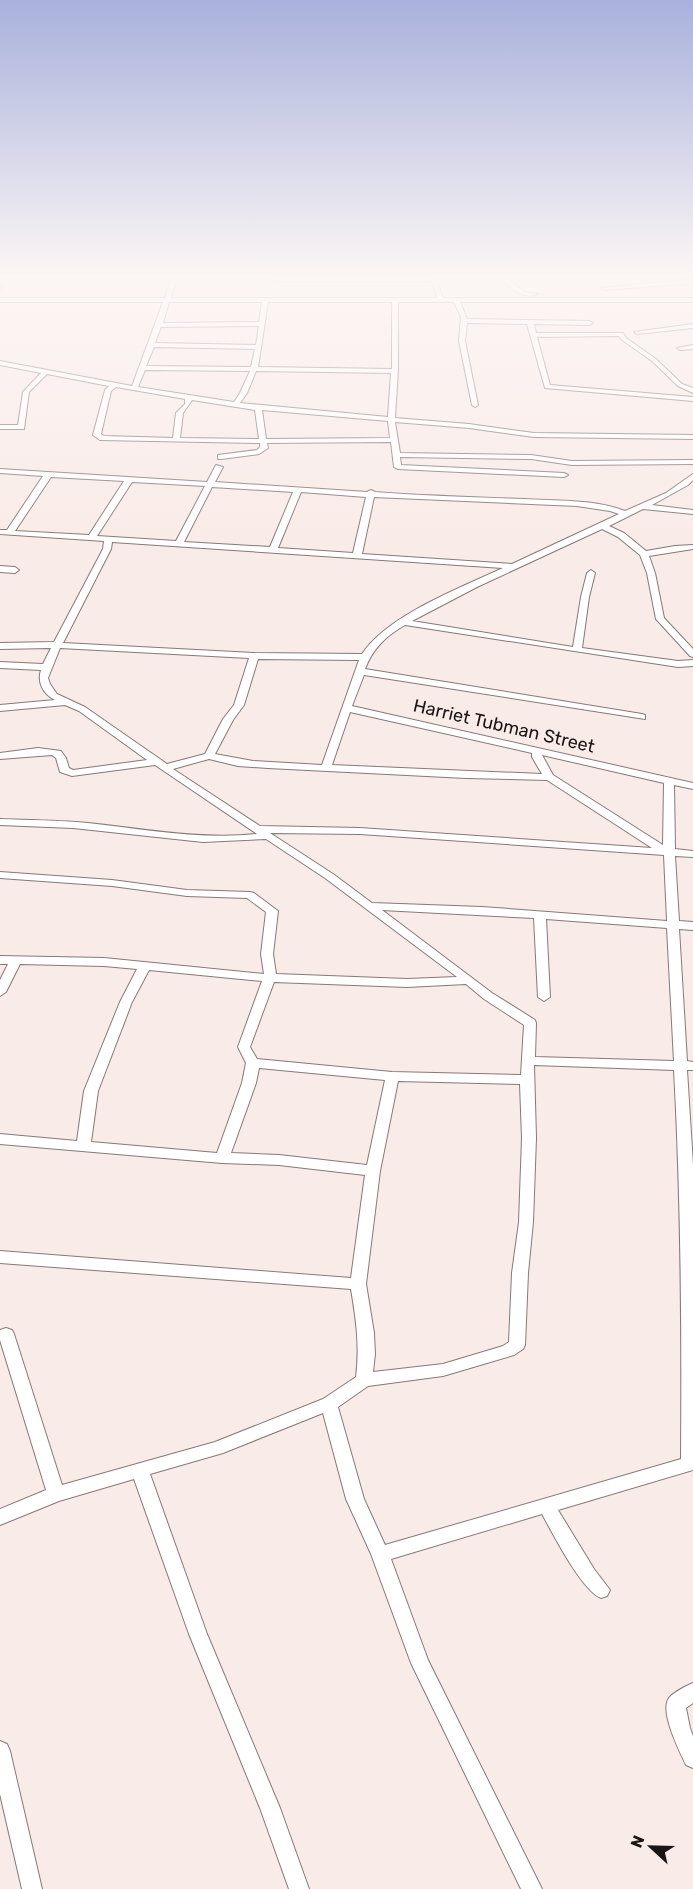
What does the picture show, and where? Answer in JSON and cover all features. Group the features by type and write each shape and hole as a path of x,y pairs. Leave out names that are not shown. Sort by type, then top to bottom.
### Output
{"street":[{"path":"16,366 134,389 258,408 469,426 534,435 693,438"},
{"path":"395,366 391,420 398,467 564,475"},
{"path":"467,366 475,405"},
{"path":"541,366 547,387 693,399"},
{"path":"661,366 680,384 693,391"},
{"path":"134,389 141,368 395,370"},
{"path":"236,404 247,390 253,369"},
{"path":"0,427 21,427 26,392 45,372"},
{"path":"115,385 108,390 97,435 112,439 394,440"},
{"path":"176,440 180,413 188,404 189,398"},
{"path":"221,457 259,452 264,448 258,408"},
{"path":"531,451 534,435"},
{"path":"397,454 531,451 572,463 693,462"},
{"path":"179,543 219,467"},
{"path":"0,471 298,490 577,504 612,509 625,514"},
{"path":"10,532 49,474"},
{"path":"326,767 359,671 365,657 381,638 403,622 511,566 603,526 684,486 693,476"},
{"path":"92,537 129,480"},
{"path":"273,549 298,490"},
{"path":"357,555 371,492"},
{"path":"642,507 693,512"},
{"path":"603,526 621,535 644,554 651,573 660,619 693,654"},
{"path":"0,532 511,566"},
{"path":"0,1517 56,1494 217,1448 329,1404 364,1380 443,1370 508,1351 517,1345 520,1273 528,1186 527,1080 530,1023 488,996 371,906 92,716 54,696 45,685 43,678 57,645 107,549 109,538"},
{"path":"644,554 675,548 693,548"},
{"path":"0,569 15,570"},
{"path":"577,650 591,573"},
{"path":"403,622 577,650 678,664 693,663"},
{"path":"0,646 57,645 254,656 365,657"},
{"path":"209,756 228,719 239,705 254,656"},
{"path":"0,665 47,667"},
{"path":"359,671 642,717"},
{"path":"0,708 65,702"},
{"name":"Harriet Tubman Street","path":"346,708 693,786"},
{"path":"0,756 48,751 57,753 61,757 64,770 72,774 161,765 209,756 222,760 473,777 549,777"},
{"path":"537,751 537,757 549,777 669,854"},
{"path":"380,1554 691,1464 692,1335 689,1166 678,1064 674,924 669,854 669,780"},
{"path":"0,822 95,826 192,838 232,840 263,832 360,831 693,854"},
{"path":"0,875 112,883 187,892 250,895 272,911 267,954 270,976 244,1047 253,1063 249,1083 222,1158"},
{"path":"371,906 693,926"},
{"path":"540,916 544,997"},
{"path":"0,960 104,962 250,977 407,983 469,980"},
{"path":"0,992 16,962"},
{"path":"83,1146 92,1091 126,1002 146,966"},
{"path":"528,1061 693,1066"},
{"path":"253,1063 392,1076 527,1080"},
{"path":"364,1380 367,1354 366,1333 358,1284 373,1171 392,1076"},
{"path":"0,1139 222,1158 279,1160 373,1171"},
{"path":"0,1257 358,1284"},
{"path":"6,1334 56,1494"},
{"path":"329,1404 355,1500 380,1554 420,1663 532,1889"},
{"path":"140,1471 198,1634 270,1808 299,1889"},
{"path":"546,1506 588,1575 602,1590"},
{"path":"693,1692 676,1704 680,1729 693,1758"},
{"path":"0,1751 32,1889"}]}
